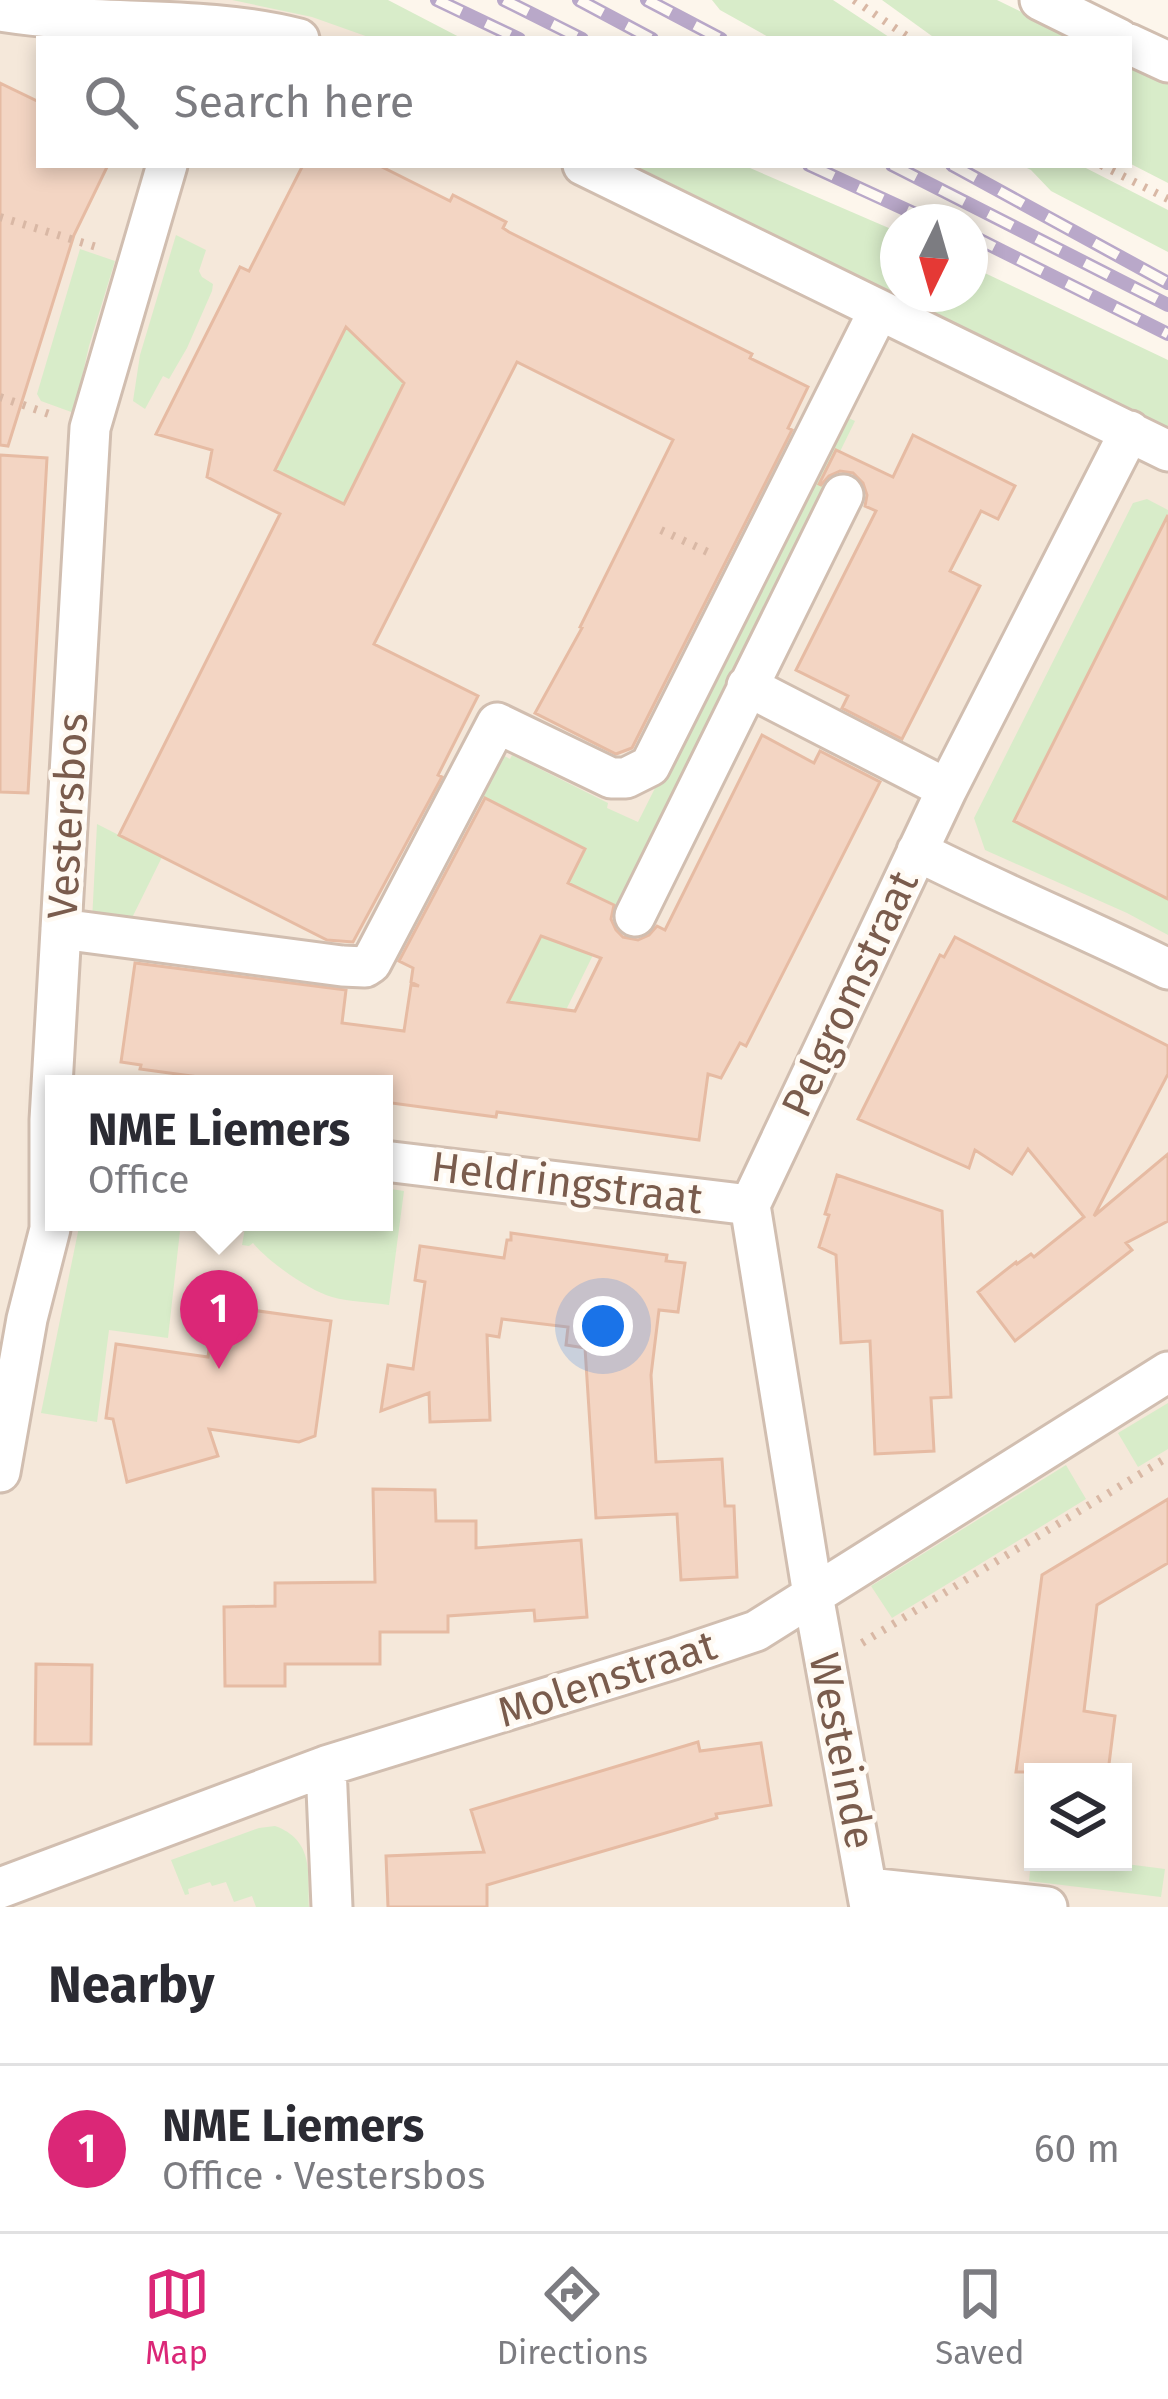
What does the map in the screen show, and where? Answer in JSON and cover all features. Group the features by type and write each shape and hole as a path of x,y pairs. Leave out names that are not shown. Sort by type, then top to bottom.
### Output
{"street":[{"path":"1040,0 1113,36"},
{"path":"0,11 286,36"},
{"path":"1132,45 1168,62"},
{"name":"Vestersbos","path":"54,1075 90,428 166,168"},
{"path":"589,168 1168,451"},
{"path":"61,929 365,967 497,723 611,778 638,774 650,766 879,310"},
{"name":"Pelgromstraat","path":"750,1205 946,790 1130,431"},
{"path":"635,916 843,495"},
{"path":"747,686 946,790"},
{"path":"917,851 1168,969"},
{"name":"Heldringstraat","path":"393,1162 750,1205"},
{"path":"750,1205 813,1595"},
{"name":"Vestersbos","path":"0,1472 14,1322 49,1231"},
{"name":"Molenstraat","path":"0,1888 326,1766 756,1631 1168,1372"},
{"name":"Westeinde","path":"813,1595 869,1898"},
{"path":"326,1766 332,1907"},
{"path":"869,1898 1046,1907"}],"path":[{"path":"854,0 907,36"},
{"path":"1107,168 1168,199"},
{"path":"0,217 138,261"},
{"path":"0,397 90,428"},
{"path":"662,530 748,572"},
{"path":"824,1655 866,1642 1168,1457"}],"shaded area":[{"path":"0,0 362,0 436,36 36,36 36,168 705,168 880,282 880,312 945,312 1168,397 1168,1907 0,1907"}],"green space":[{"path":"232,0 388,0 457,36 366,36 312,17"},
{"path":"712,0 833,0 887,36 767,36 720,10"},
{"path":"882,0 997,0 1071,36 932,36"},
{"path":"1132,65 1168,83 1168,183 1132,165"},
{"path":"640,168 750,168 880,224 880,287"},
{"path":"1027,168 1086,168 1168,210 1168,252 1051,191"},
{"path":"176,235 206,250 199,271 213,284 212,291 187,348 169,379 163,376 145,409 133,401 140,355"},
{"path":"80,249 115,261 74,413 41,401 37,394"},
{"path":"988,275 1168,360 1168,430 930,312 988,312"},
{"path":"347,325 358,330 357,337 404,383 344,504 275,470"},
{"path":"842,415 855,421 566,1010 428,991 455,935 525,969 585,850 474,793 495,751 510,759 512,755 638,822"},
{"path":"1147,499 1168,510 1155,852 1139,884 1168,900 1168,935 985,850 974,818 1133,503","holes":["1099,651 1159,681 1073,850 1014,820"]},
{"path":"97,824 162,857 128,926 92,921"},
{"path":"393,1189 404,1191 389,1305 322,1293 253,1243 242,1245 244,1231 393,1231"},
{"path":"78,1231 180,1231 168,1338 109,1330 97,1422 41,1413"},
{"path":"1168,1403 1168,1449 1138,1467 1118,1433"},
{"path":"1066,1465 1086,1499 892,1618 871,1586"},
{"path":"275,1826 288,1832 303,1849 309,1907 256,1907 252,1896 234,1902 226,1882 212,1886 210,1882 188,1889 185,1895 171,1860"},
{"path":"1132,1865 1165,1869 1161,1897 1029,1881 1030,1871 1132,1871"}],"building":[{"path":"0,83 36,101 36,168 107,168 74,235 8,446 0,445"},
{"path":"301,168 384,168 506,222 503,228 509,232 808,387 788,428 792,430 632,748 616,754 535,713 673,440 517,362 374,644 478,696 438,775 442,777 353,942 327,940 119,835 280,514 207,477 212,450 156,434 240,267 249,271","holes":["346,327 404,383 344,504 275,470"]},
{"path":"913,435 1015,486 998,519 981,511 950,571 980,586 902,739 842,708 848,696 796,670 876,511 865,506 863,483 853,473 840,471 819,484 836,450 893,477"},
{"path":"0,455 47,458 28,793 0,792"},
{"path":"1168,515 1168,899 1014,821"},
{"path":"762,735 814,763 820,751 880,782 746,1046 740,1043 721,1078 708,1074 699,1140 497,1112 496,1117 393,1103 393,1075 184,1075 121,1062 135,963 346,990 342,1023 404,1031 411,985 419,986 411,982 413,968 399,961 485,798 585,849 568,883 614,905 611,919 623,937 638,940 657,926 665,930","holes":["541,936 601,958 575,1011 508,1002"]},
{"path":"955,937 1168,1046 1168,1074 1094,1216 1168,1154 1168,1221 1126,1243 1132,1250 1015,1341 978,1292 1016,1262 1031,1254 1034,1257 1084,1217 1028,1149 1012,1174 975,1150 969,1168 858,1119 940,955 944,957"},
{"path":"837,1175 942,1211 951,1397 931,1398 934,1451 875,1454 870,1341 841,1343 836,1255 819,1247"},
{"path":"511,1233 667,1255 666,1261 685,1263 678,1312 659,1310 651,1375 656,1462 722,1459 725,1506 734,1506 737,1577 681,1580 677,1514 596,1518 585,1348 566,1345 568,1327 502,1319 499,1337 487,1335 490,1420 430,1422 429,1393 381,1411 388,1365 413,1369 425,1282 415,1280 420,1246 504,1258"},
{"path":"215,1305 331,1321 315,1436 299,1442 209,1429 218,1456 127,1482 113,1419 106,1418 116,1344 208,1357"},
{"path":"373,1489 435,1490 436,1521 476,1521 476,1548 581,1540 587,1617 535,1621 534,1610 448,1616 448,1632 380,1632 380,1664 285,1664 285,1686 225,1686 224,1607 275,1606 275,1583 375,1582"},
{"path":"1168,1499 1168,1563 1097,1605 1084,1711 1115,1716 1109,1763 1024,1763 1024,1772 1016,1772 1042,1575"},
{"path":"36,1664 92,1665 91,1744 35,1744"},
{"path":"698,1742 700,1751 761,1743 771,1805 716,1814 717,1818 487,1885 487,1907 388,1907 386,1856 484,1852 471,1810"}],"railway":[{"path":"437,0 513,36"},
{"path":"504,0 576,36"},
{"path":"579,0 646,36"},
{"path":"647,0 715,36"},
{"path":"816,168 894,204"},
{"path":"898,168 1168,305"},
{"path":"957,168 1168,283"},
{"path":"988,244 1168,334"}],"place":[{"name":"NME Liemers","path":"219,1369"}]}
